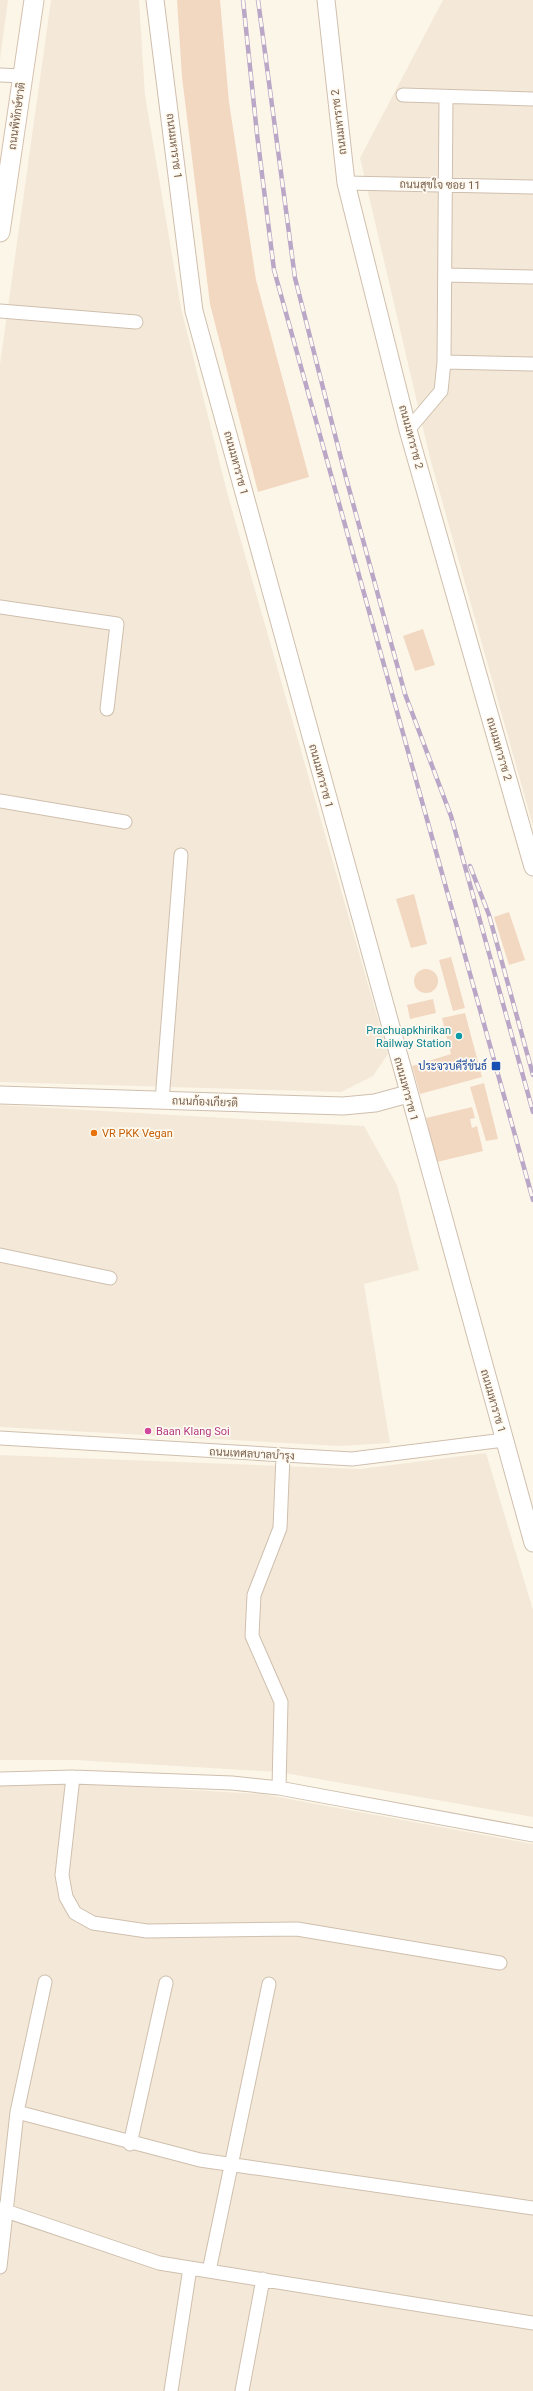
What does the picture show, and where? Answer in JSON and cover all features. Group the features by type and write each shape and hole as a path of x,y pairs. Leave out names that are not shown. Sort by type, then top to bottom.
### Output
{"main road":[{"name":"ถนนพิทักษ์ชาติ","path":"0,232 34,0"}],"street":[{"name":"ถนนมหาราช 1","path":"156,0 194,311 408,1094 533,1543"},
{"name":"ถนนมหาราช 2","path":"326,0 346,183 408,430 533,867"},
{"path":"0,75 23,76"},
{"path":"403,95 533,99"},
{"path":"408,430 441,391 444,362 446,97"},
{"name":"ถนนสุขใจ ซอย 11","path":"346,183 533,187"},
{"path":"445,275 533,277"},
{"path":"0,311 136,322"},
{"path":"444,362 533,364"},
{"path":"0,607 118,624 107,709"},
{"path":"0,801 125,822"},
{"path":"162,1101 181,855"},
{"name":"ถนนก้องเกียรติ","path":"0,1095 343,1106 375,1103 408,1094"},
{"path":"0,1255 110,1278"},
{"name":"ถนนเทศลบาลบำรุง","path":"0,1438 352,1459 504,1440"},
{"path":"279,1788 281,1702 252,1636 254,1594 280,1528 283,1456"},
{"path":"73,1777 62,1875 66,1897 75,1913 93,1923 146,1931 297,1929 500,1963"},
{"path":"0,1779 73,1777 232,1783 279,1788 533,1835"},
{"path":"0,2267 3,2210 17,2112 46,1982"},
{"path":"130,2144 166,1983"},
{"path":"209,2271 269,1984"},
{"path":"17,2112 130,2144 232,2165 533,2208"},
{"path":"3,2210 159,2263 533,2322"},
{"path":"171,2391 190,2268"},
{"path":"242,2391 263,2279"}],"shaded area":[{"path":"0,0 8,0 0,60"},
{"path":"51,0 139,0 145,95 181,308 227,492 388,1054 373,1076 341,1092 0,1082 0,364"},
{"path":"443,0 533,0 533,826 430,458 360,158"},
{"path":"0,1105 364,1126 397,1185 419,1270 364,1284 390,1443 340,1446 0,1427"},
{"path":"486,1453 533,1610 533,1817 279,1772 76,1760 0,1760 0,1455 360,1469"},
{"path":"54,1782 262,1794 533,1844 533,2391 0,2391 0,1783"}],"building":[{"path":"177,0 220,0 229,102 256,280 309,477 258,492 210,304 182,77"},
{"path":"423,629 435,665 415,671 403,636"},
{"path":"414,894 427,944 411,948 396,899"},
{"path":"509,912 525,960 509,965 494,917"},
{"path":"451,957 465,1008 453,1011 439,960"},
{"path":"426,969 431,970 437,976 437,986 431,992 426,993 421,992 415,986 414,981 415,976 421,970"},
{"path":"433,999 436,1013 410,1019 407,1005"},
{"name":"Prachuapkhirikan Railway Station","path":"465,1013 482,1077 420,1094 412,1066 451,1054 442,1018"},
{"path":"484,1083 498,1139 486,1141 470,1087"},
{"path":"472,1107 475,1118 470,1119 472,1128 477,1126 483,1151 437,1162 426,1118"}],"railway":[{"path":"243,0 257,134 274,270 533,1200"},
{"path":"258,0 295,278 345,474 405,694 451,816 533,1112"},
{"path":"470,866 489,915 533,1075"}],"place":[{"name":"Prachuapkhirikan Railway Station","path":"459,1036"},
{"name":"ประจวบคีรีขันธ์","path":"496,1066"},
{"name":"VR PKK Vegan","path":"94,1133"},
{"name":"Baan Klang Soi","path":"148,1431"}]}
